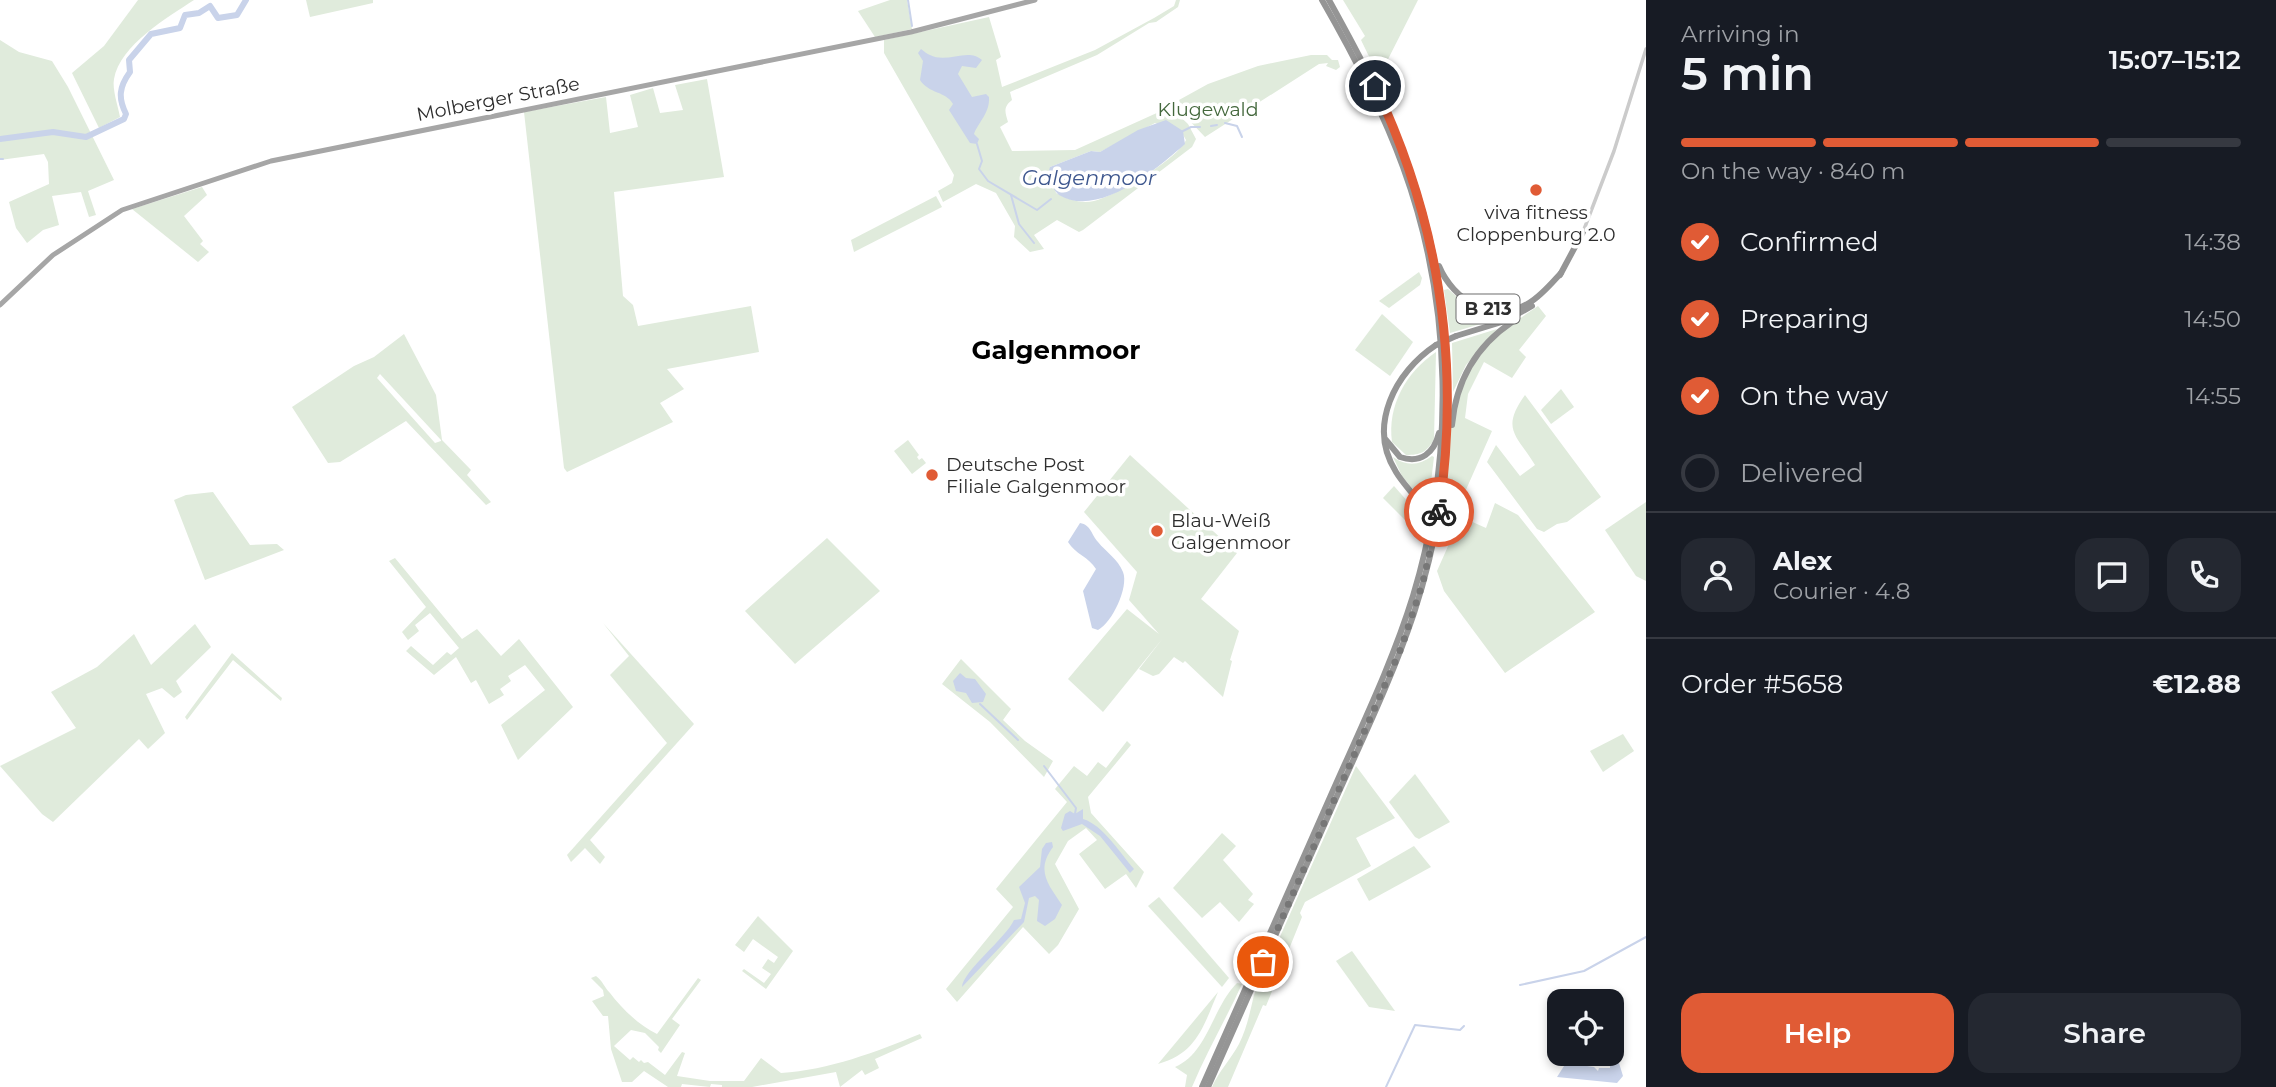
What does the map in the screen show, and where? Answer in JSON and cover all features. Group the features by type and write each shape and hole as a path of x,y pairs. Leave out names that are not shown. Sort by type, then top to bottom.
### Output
{"highway":[{"name":"B 213","path":"1322,0 1375,93 1404,169 1427,250 1440,338 1443,413 1438,479 1418,576 1392,654 1351,756"},
{"name":"B 213","path":"1328,0 1375,93 1410,172 1433,248 1447,283 1468,302 1494,311 1516,309 1528,304 1561,273"},
{"path":"1561,273 1583,232"},
{"name":"B 213","path":"1202,1087 1402,646 1423,582 1438,515 1447,444 1447,349 1433,248"},
{"name":"B 213","path":"1418,576 1427,517 1423,506 1390,462 1384,435 1386,410 1397,384 1415,362 1436,345 1521,313 1545,295 1561,273"},
{"path":"1447,444 1457,392 1469,365 1482,346 1521,313"},
{"path":"1384,435 1394,453 1400,457 1419,459 1428,455 1436,444 1443,413"},
{"name":"B 213","path":"1208,1087 1347,765"},
{"path":"1227,1022 1239,1002"}],"main road":[{"name":"Molberger Straße","path":"0,305 53,255 122,210 271,161 918,30 1035,0"}],"street":[{"path":"1583,232 1614,151 1646,49"}],"green space":[{"path":"138,0 194,0 146,33 125,55 114,79 114,93 120,117 99,128 72,73 104,46"},
{"path":"306,0 373,0 373,3 310,17"},
{"path":"890,0 907,0 912,29 875,37 858,11"},
{"path":"1176,0 1180,0 1178,7 1156,22 1149,23 1097,55 1010,92 1012,100 1006,110 1008,122 1000,127 1012,151 1075,150 1170,107 1188,124 1196,139 1192,147 1083,230 1079,232 1057,220 1034,235 1044,249 1030,252 1014,237 1015,226 996,193 976,184 943,202 938,191 952,183 954,175 884,53 884,40 989,17 1001,57 996,60 1002,87 1095,50 1174,6","holes":["1155,123 1182,133 1186,140 1171,157 1145,176 1104,198 1084,202 1056,193 1050,167 1091,151 1100,152"]},
{"path":"1343,0 1418,0 1379,77 1361,40 1365,36"},
{"path":"0,40 19,52 52,61 68,87 114,180 88,191 96,215 89,217 81,192 52,196 59,225 43,230 27,243 16,228 9,202 49,184 48,162 44,154 0,160"},
{"name":"Klugewald","path":"1311,55 1327,55 1332,60 1338,60 1340,67 1336,70 1326,66 1328,63 1319,64 1205,137 1184,115 1179,100 1208,84 1258,66"},
{"path":"707,79 724,177 614,192 623,296 633,305 638,326 751,306 759,352 667,369 684,389 660,403 673,422 567,472 564,468 524,112 606,97 610,133 638,127 630,95 653,88 660,113 683,110 675,85"},
{"path":"202,187 207,195 184,216 203,241 200,244 209,252 198,262 132,209"},
{"path":"936,196 942,207 854,252 851,240"},
{"path":"1419,272 1422,278 1420,285 1389,308 1379,301"},
{"path":"1448,289 1471,309 1511,315 1450,333 1444,290"},
{"path":"1538,306 1546,316 1519,350 1526,357 1512,378 1484,362 1468,394 1465,418 1492,431 1442,544 1438,542 1451,428 1462,385 1470,367 1484,348"},
{"path":"1382,314 1413,342 1390,376 1355,350"},
{"path":"1497,329 1466,365 1453,392 1452,343"},
{"path":"404,334 436,395 442,440 471,470 467,475 491,502 486,505 406,421 340,462 328,463 292,407 354,366 374,357","holes":["380,374 441,440 435,443 377,378"]},
{"path":"1436,352 1434,439 1423,452 1406,455 1392,442 1391,429 1396,403 1416,369"},
{"path":"1561,389 1574,407 1551,424 1541,410"},
{"path":"1525,395 1601,497 1567,522 1557,524 1544,532 1537,529 1487,462 1496,445 1520,476 1535,465 1517,439 1512,425 1513,416"},
{"path":"908,440 919,455 919,460 922,458 926,463 912,474 894,451"},
{"path":"1130,455 1237,553 1201,599 1239,631 1223,697 1185,661 1183,663 1174,657 1159,674 1153,676 1139,669 1163,638 1103,712 1068,679 1127,609 1159,634 1129,600 1137,572 1084,512"},
{"path":"1432,456 1428,507 1402,476 1393,457 1413,464"},
{"path":"1394,486 1416,511 1407,522 1383,498"},
{"path":"213,492 250,545 277,544 284,550 205,580 174,500 186,495"},
{"path":"1646,502 1646,581 1636,576 1605,530"},
{"path":"1495,503 1518,515 1595,612 1505,673 1444,591 1437,571 1465,508 1473,512 1468,520 1486,528"},
{"path":"827,538 880,591 795,664 745,611"},
{"path":"395,558 462,639 477,629 501,656 519,639 573,707 518,760 501,725 545,690 525,665 508,676 511,681 500,689 504,695 489,704 476,680 471,683 456,657 434,675 406,651 411,646 433,665 447,652 451,655 459,648 430,613 415,625 419,631 408,640 402,632 426,607 389,561"},
{"path":"603,623 694,724 590,840 605,857 600,864 585,848 571,862 567,855 667,743 610,675 629,656"},
{"path":"195,624 211,647 176,681 182,692 174,698 162,688 146,694 165,733 148,749 139,739 53,822 42,814 0,766 76,728 51,692 97,667 134,634 151,665"},
{"path":"232,653 282,698 281,701 233,660 187,720 185,717"},
{"path":"961,659 1011,709 1003,720 1025,741 1053,761 1044,777 990,722 942,684"},
{"path":"1623,734 1634,751 1603,772 1590,751"},
{"path":"1127,741 1131,745 1088,797 1091,813 1144,872 1136,888 1126,874 1105,889 1079,854 1097,840 1086,828 1068,841 1055,864 1079,909 1058,945 1049,954 1023,927 957,1002 946,989 1013,907 996,889 1067,802 1055,789 1074,766 1087,776 1098,762 1106,768"},
{"path":"1356,766 1395,818 1356,838 1371,866 1305,902 1300,913 1302,917 1266,1006 1263,1005 1228,1087 1212,1087 1242,1038 1254,995"},
{"path":"1415,774 1450,822 1419,839 1389,802"},
{"path":"1222,833 1236,846 1223,860 1253,894 1248,900 1254,904 1239,922 1220,902 1202,918 1173,888"},
{"path":"1414,846 1431,867 1369,901 1357,879"},
{"path":"1159,897 1229,978 1222,987 1148,906"},
{"path":"758,916 793,951 766,989 742,971 744,969 764,983 771,974 762,968 768,959 774,963 778,957 753,939 744,952 735,945"},
{"path":"1352,951 1395,1011 1369,1007 1336,961"},
{"path":"596,976 625,1010 657,1034 698,978 701,980 672,1019 680,1025 661,1053 659,1047 645,1033 631,1030 614,1046 630,1060 633,1057 639,1062 648,1062 665,1075 682,1052 685,1053 677,1076 710,1081 744,1081 761,1058 781,1073 799,1071 852,1059 920,1034 922,1038 875,1059 879,1068 865,1075 862,1070 840,1087 836,1072 752,1087 682,1084 681,1087 668,1087 644,1071 632,1082 622,1082 611,1049 608,1016 603,1016 592,1001 604,996 603,990 591,978"},
{"path":"1237,983 1242,984 1192,1087 1185,1087 1187,1075 1175,1067 1186,1060 1203,1041 1221,1005"},
{"path":"1218,992 1203,1027 1190,1046 1182,1053 1158,1064"}],"water":[{"path":"921,49 937,57 970,55 982,60 976,68 962,66 958,74 972,97 986,94 989,97 986,112 974,134 979,139 977,144 970,143 949,110 953,104 950,100 928,88 920,80 923,61 918,53"},
{"name":"Galgenmoor","path":"1166,120 1183,131 1185,144 1126,188 1091,201 1075,201 1059,195 1047,177 1050,167 1091,151 1100,152 1138,130"},
{"path":"1080,523 1089,528 1123,572 1124,586 1118,604 1109,620 1098,630 1092,628 1083,591 1096,569 1068,542"},
{"path":"960,673 966,678 975,679 986,694 983,702 972,703 966,693 956,691 953,681"},
{"path":"1083,809 1083,819 1111,840 1134,869 1130,873 1100,836 1082,824 1063,831 1061,828 1065,814 1070,811 1075,814"},
{"path":"1052,842 1053,847 1045,863 1045,871 1049,884 1062,905 1055,919 1045,926 1037,921 1039,900 1035,896 1029,898 1024,922 962,987 969,972 1003,936 1014,920 1021,919 1025,903 1019,887 1040,867 1042,849 1046,843"},
{"path":"1564,1066 1594,1067 1598,1071 1599,1068 1620,1066 1623,1076 1617,1083 1557,1077"}],"waterway":[{"path":"0,139 53,132 86,137 124,119 126,114 121,93 130,72 129,60 151,34 180,28 185,15 199,13 210,6 218,18 237,15 246,0"},
{"path":"908,0 912,26"},
{"path":"1225,123 1237,126 1242,137"},
{"path":"1211,126 1217,125"},
{"path":"1183,131 1200,127"},
{"path":"977,144 982,161 979,169 988,181 1037,210 1051,199"},
{"path":"1011,195 1019,224 1034,243"},
{"path":"980,704 1018,740"},
{"path":"1044,766 1076,808 1075,814"},
{"path":"1520,985 1584,971 1646,937"},
{"path":"1386,1087 1415,1025 1460,1030 1464,1026"}],"way so far":[{"path":"1263,962 1402,646 1423,582 1439,512"}],"place":[{"name":"viva fitness Cloppenburg 2.0","path":"1536,190"},
{"name":"Deutsche Post Filiale Galgenmoor","path":"932,475"},
{"name":"Blau-Weiß Galgenmoor","path":"1157,531"}],"district":[{"name":"Galgenmoor","path":"1056,350"}],"route":[{"path":"1375,86 1395,131 1424,213 1440,288 1447,349 1449,401 1439,512"}]}
